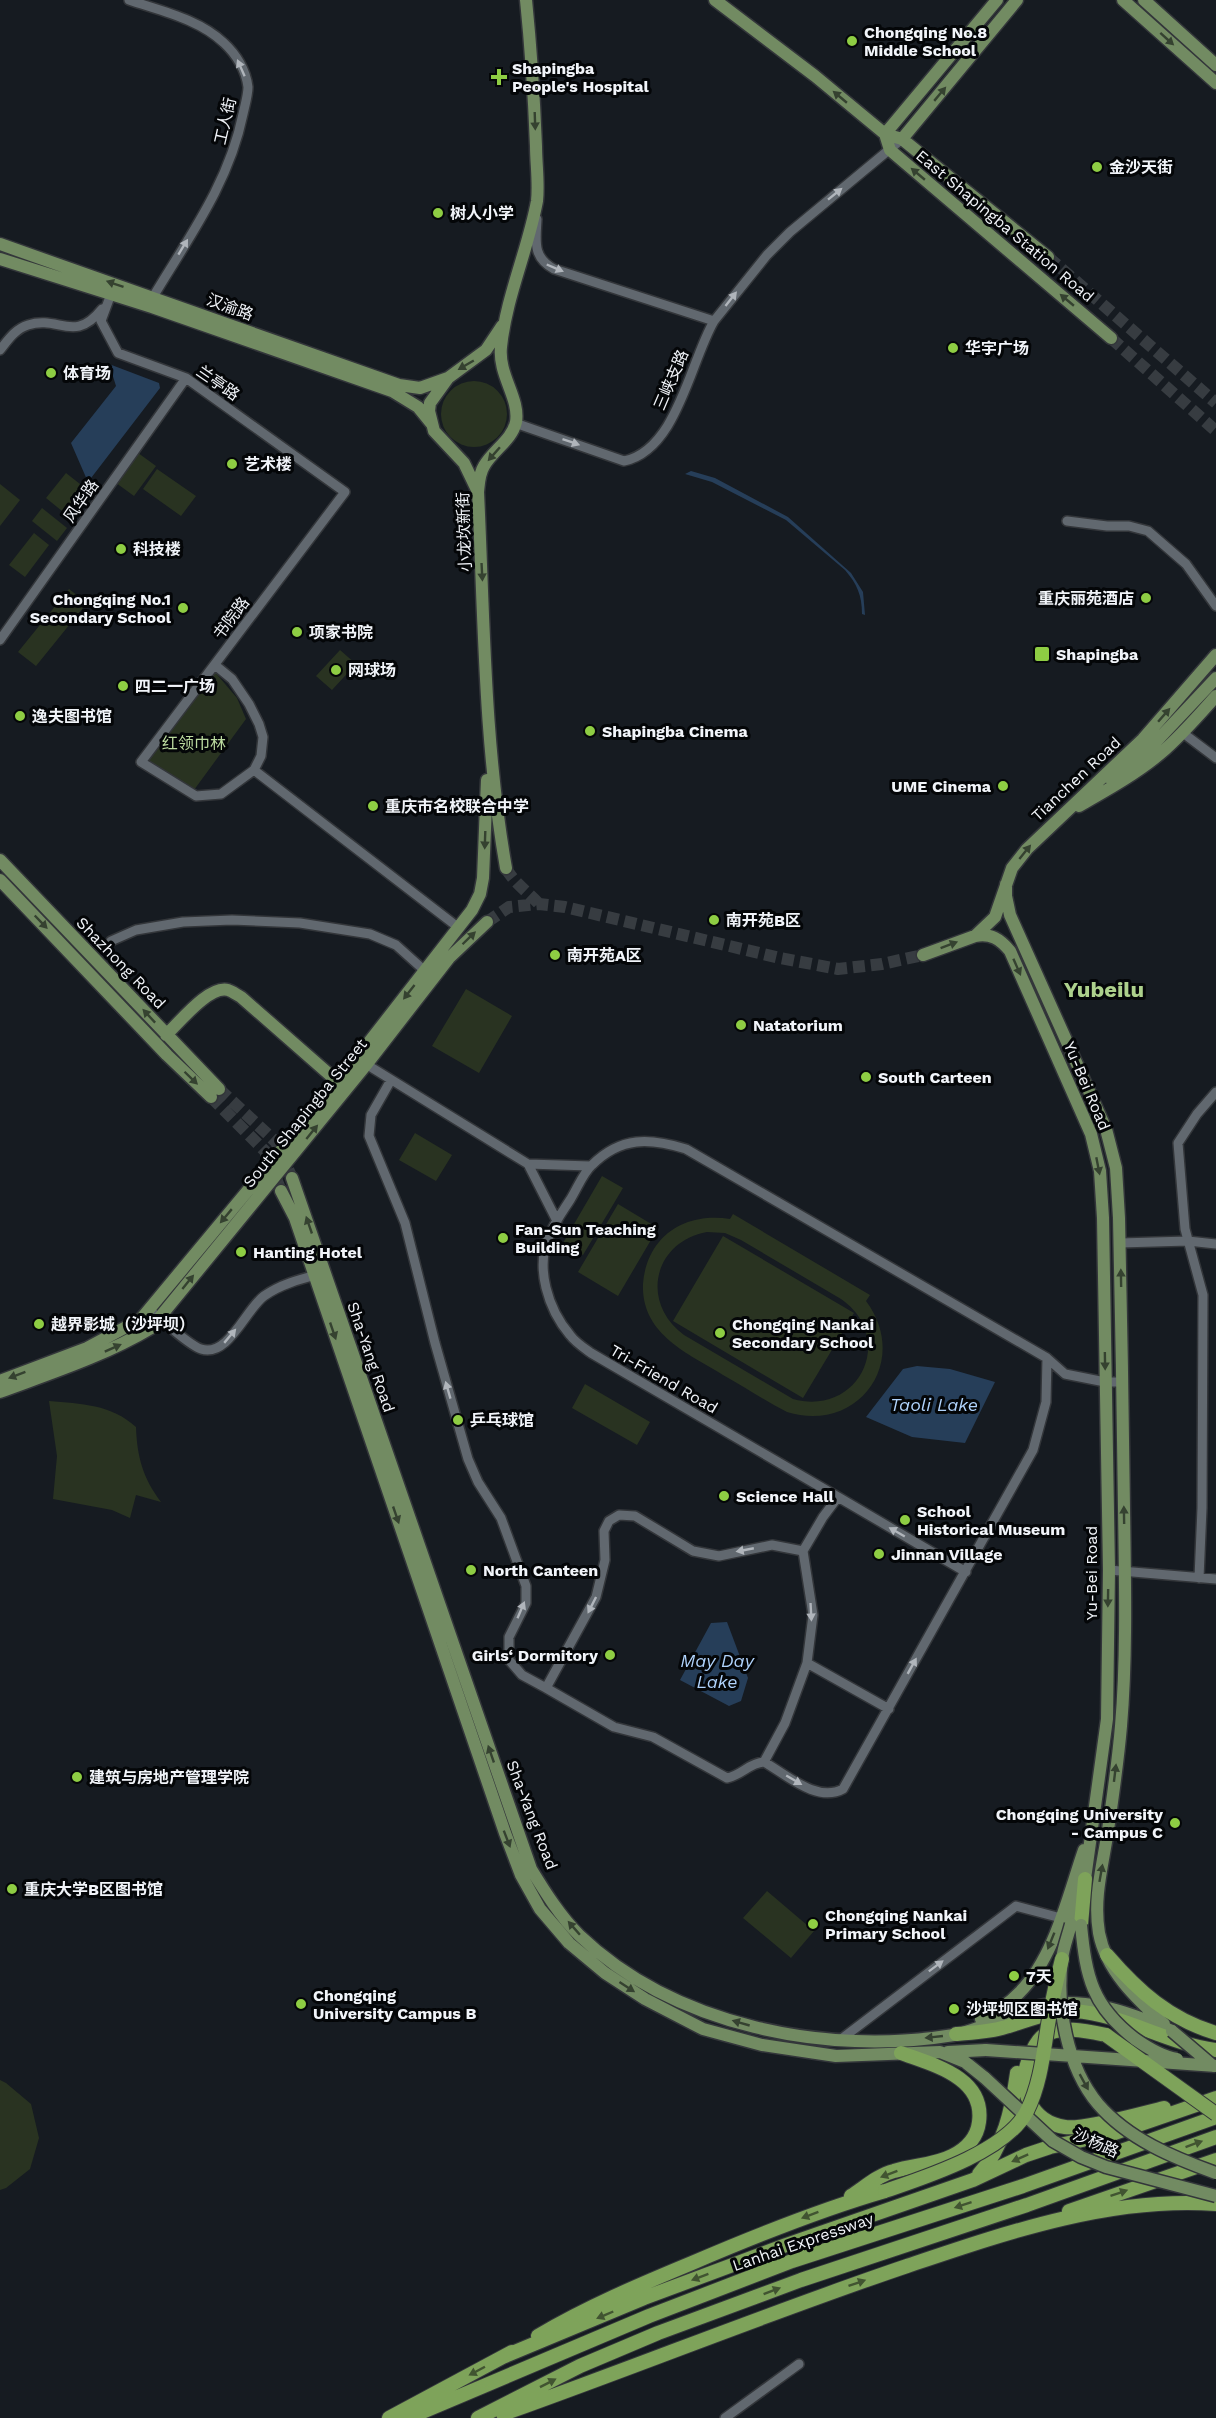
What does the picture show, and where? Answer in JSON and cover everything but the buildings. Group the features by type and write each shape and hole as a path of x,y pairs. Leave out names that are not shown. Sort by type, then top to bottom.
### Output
{"highway":[{"path":"1071,1922 1085,1879"},
{"path":"1107,1955 1133,1986 1158,2005 1184,2021 1216,2033"},
{"path":"389,2418 639,2285 747,2239 840,2204 885,2191 961,2163 988,2147 1011,2130 1026,2113 1038,2082 1062,1959"},
{"path":"956,2034 999,2029 1034,2018 1071,2011 1106,2016 1199,2048 1216,2050"},
{"path":"973,2180 989,2163 1004,2132 1013,2099 1020,2051 1035,2031 1057,2021 1081,2021 1108,2032 1216,2104"},
{"path":"1216,2097 1068,2128 1049,2123 1037,2113 1023,2088 1024,2072 1033,2048 1042,2036 1062,2030 1108,2032 1216,2116"},
{"path":"840,2204 882,2176 949,2158 968,2145 975,2136 980,2114 978,2101 970,2088 944,2070 901,2053"},
{"path":"565,2326 786,2245 973,2180 1026,2155 1050,2147 1115,2133 1216,2097"},
{"name":"Lanhai Expressway","path":"408,2418 649,2316 792,2261 1023,2186 1216,2116"},
{"path":"478,2418 580,2366 658,2333 801,2280 1027,2205 1216,2136"},
{"path":"491,2418 808,2299 1216,2160"},
{"path":"985,2240 1113,2208 1159,2202 1216,2204"}],"main road":[{"path":"516,423 515,403 501,368 500,350 504,322 523,259 537,198 533,72 526,0"},
{"name":"East Shapingba Station Road","path":"715,0 815,76 885,134 902,139 1048,256"},
{"path":"885,134 997,0"},
{"path":"902,139 1017,0"},
{"path":"1123,0 1216,83"},
{"path":"1144,0 1216,65"},
{"name":"East Shapingba Station Road","path":"885,134 890,150 1111,338"},
{"name":"汉渝路","path":"0,244 399,385 420,388 448,378"},
{"name":"汉渝路","path":"0,259 109,298 392,391 418,407 440,439 464,463 478,492"},
{"path":"431,423 430,403 448,378 478,357 504,322"},
{"name":"小龙坎新街","path":"506,868 496,813 489,719 478,492 480,473 484,465 506,441 516,423"},
{"name":"Tianchen Road","path":"975,936 995,917 1012,868 1048,827 1143,739 1216,655"},
{"path":"1048,827 1151,747 1216,678"},
{"path":"1048,827 1160,754 1183,733 1216,696"},
{"name":"小龙坎新街","path":"480,894 484,869 489,719"},
{"name":"Shazhong Road","path":"0,860 166,1035 215,1093 167,1055 0,880"},
{"name":"Yu-Bei Road","path":"1006,884 1010,915 1106,1129 1116,1168 1120,1243 1125,1573 1121,1726 1108,1831 1097,1893 1099,1935 1107,1955 1129,1990 1172,2031 1216,2067"},
{"name":"South Shapingba Street","path":"0,1392 126,1343 151,1328 159,1298 338,1082 361,1061 472,910 480,894"},
{"name":"South Shapingba Street","path":"154,1314 361,1061 449,958 487,922"},
{"name":"Yu-Bei Road","path":"975,936 983,935 1001,940 1010,951 1091,1134 1100,1171 1103,1218 1109,1570 1107,1719 1085,1879"},
{"path":"923,955 975,936"},
{"path":"166,1035 205,998 216,991 229,990 338,1082"},
{"path":"292,1178 320,1274"},
{"path":"281,1191 320,1274"},
{"name":"Sha-Yang Road","path":"320,1274 531,1869 550,1900 579,1935 613,1963 653,1988 709,2014 762,2029 840,2040 898,2040 956,2034 1033,2007 1070,2002 1115,2009 1172,2031"},
{"name":"Sha-Yang Road","path":"320,1274 504,1833 521,1875 540,1909 569,1943 605,1973 645,1999 703,2029 762,2044 836,2056 940,2052 964,2061 985,2078"},
{"path":"0,1381 87,1348 154,1314"},
{"path":"1092,1827 1062,1959 1060,1985 1068,2041 1077,2069 1098,2104 1128,2131 1154,2147 1216,2173"},
{"path":"956,2034 1006,2005 1020,1993 1071,1922"},
{"path":"1071,1922 1092,1987 1105,2011 1121,2028 1159,2053 1216,2067"},
{"path":"940,2052 986,2050 1216,2067"},
{"name":"沙杨路","path":"985,2078 1053,2141 1081,2157 1125,2172 1216,2196"}],"street":[{"name":"工人街","path":"129,0 190,21 209,31 225,43 237,58 245,73 248,88 238,138 224,177 153,297"},
{"name":"三峡支路","path":"516,423 624,461 638,457 668,426 714,321 767,255 790,232 902,139"},
{"path":"537,198 536,244 543,263 554,269 714,321"},
{"path":"0,350 13,333 26,325 39,322 70,327 85,325 109,298"},
{"name":"兰亭路","path":"109,298 101,321 118,354 186,378 345,492"},
{"name":"风华路","path":"0,640 186,378"},
{"name":"书院路","path":"254,770 221,794 196,796 141,762 345,492"},
{"path":"1067,521 1129,526 1148,531 1186,564 1216,606"},
{"path":"214,665 232,679 259,724 263,737 262,747 261,756 254,770 459,928"},
{"path":"1183,733 1216,758"},
{"path":"111,941 136,930 183,922 232,920 300,923 370,934 396,945 425,971"},
{"path":"361,1061 528,1164 590,1166 613,1149 640,1140 663,1142 686,1149 1047,1358 1065,1374 1105,1382 1123,1382"},
{"path":"392,1080 371,1115 369,1136 405,1223 435,1343 468,1459 478,1482 501,1518 526,1586 526,1603 509,1636 509,1660 522,1675 614,1727 653,1737 727,1778 739,1776 754,1763 764,1762 818,1793 834,1794 843,1789 1033,1450 1046,1402 1047,1358"},
{"path":"1199,1578 1203,1508 1203,1295 1185,1229 1178,1143 1197,1114 1216,1092"},
{"path":"528,1164 557,1221"},
{"name":"Tri-Friend Road","path":"590,1166 549,1236 543,1260 544,1280 549,1298 570,1336 591,1353 966,1572"},
{"path":"1120,1243 1188,1241 1216,1244"},
{"path":"154,1314 199,1349 210,1350 221,1347 262,1297 280,1287 320,1274"},
{"path":"764,1762 785,1723 807,1664 813,1615 803,1551 838,1497"},
{"path":"546,1688 596,1597 605,1560 604,1531 609,1521 619,1515 635,1516 693,1551 719,1556 772,1545 803,1551"},
{"path":"1109,1570 1216,1580"},
{"path":"807,1664 889,1709"},
{"path":"840,2040 1016,1906 1071,1922"},
{"path":"725,2418 799,2364"}],"green space":[{"path":"467,381 481,381 493,386 502,395 507,414 505,427 498,438 481,447 467,447 455,442 446,433 441,421 441,407 446,395 455,386"},
{"path":"134,450 156,466 134,496 112,480"},
{"path":"157,469 196,496 181,516 143,489"},
{"path":"66,473 94,495 73,520 46,498"},
{"path":"0,484 20,500 0,526"},
{"path":"42,508 67,528 57,541 32,521"},
{"path":"34,533 49,545 25,577 9,565"},
{"path":"69,589 87,603 36,666 18,652"},
{"name":"网球场","path":"340,650 356,664 332,690 316,676"},
{"name":"红领巾林","path":"214,671 237,698 246,719 194,790 146,762"},
{"path":"466,989 512,1016 479,1073 432,1046"},
{"path":"415,1133 452,1155 436,1181 399,1160"},
{"path":"602,1176 623,1188 583,1255 563,1243"},
{"path":"618,1204 658,1228 618,1296 578,1272"},
{"path":"733,1214 870,1295 866,1301 878,1324 883,1347 880,1368 870,1387 855,1402 836,1412 813,1416 787,1412 681,1350 658,1329 644,1301 643,1284 648,1262 655,1247 666,1235 682,1224 700,1219 730,1219","holes":["707,1232 725,1233 741,1240 841,1299 858,1315 866,1334 868,1353 863,1370 852,1386 836,1396 816,1401 793,1399 684,1335 670,1322 661,1307 658,1291 659,1275 664,1261 674,1248 689,1238"]},
{"path":"723,1236 854,1313 803,1398 673,1321"},
{"path":"585,1384 650,1422 637,1445 572,1408"},
{"path":"49,1401 84,1404 106,1409 136,1427 142,1467 161,1502 136,1495 130,1518 112,1510 53,1499 57,1456"},
{"path":"767,1891 814,1931 791,1958 743,1918"},
{"path":"0,2080 31,2104 39,2138 30,2169 6,2188 0,2190"}],"water":[{"path":"109,364 159,383 160,388 88,482 71,443 116,386"},
{"path":"691,471 715,478 788,517 851,573 863,592 865,615 862,614 858,590 845,570 786,520 712,482 685,474"},
{"name":"Taoli Lake","path":"917,1366 950,1369 995,1382 965,1443 912,1437 866,1417 903,1369"},
{"name":"May Day Lake","path":"727,1622 748,1678 741,1701 729,1706 680,1680 711,1623"}],"tunnel":[{"path":"1048,257 1216,403"},
{"path":"1111,338 1216,431"},
{"path":"506,868 539,904"},
{"path":"487,922 509,907 539,904 565,907 780,958 838,969 882,964 923,955"},
{"path":"219,1089 276,1142 292,1178"},
{"path":"211,1097 265,1151 281,1191"}],"place":[{"name":"Chongqing No.8 Middle School","path":"852,41"},
{"name":"Shapingba People's Hospital","path":"499,77"},
{"name":"金沙天街","path":"1097,167"},
{"name":"树人小学","path":"438,213"},
{"name":"华宇广场","path":"953,348"},
{"name":"体育场","path":"51,373"},
{"name":"艺术楼","path":"232,464"},
{"name":"科技楼","path":"121,549"},
{"name":"重庆丽苑酒店","path":"1146,598"},
{"name":"Chongqing No.1 Secondary School","path":"183,608"},
{"name":"项家书院","path":"297,632"},
{"name":"Shapingba","path":"1042,654"},
{"name":"网球场","path":"336,670"},
{"name":"四二一广场","path":"123,686"},
{"name":"逸夫图书馆","path":"20,716"},
{"name":"Shapingba Cinema","path":"590,731"},
{"name":"UME Cinema","path":"1003,786"},
{"name":"重庆市名校联合中学","path":"373,806"},
{"name":"南开苑B区","path":"714,920"},
{"name":"南开苑A区","path":"555,955"},
{"name":"Natatorium","path":"741,1025"},
{"name":"South Carteen","path":"866,1077"},
{"name":"Fan-Sun Teaching Building","path":"503,1238"},
{"name":"Hanting Hotel","path":"241,1252"},
{"name":"越界影城（沙坪坝）","path":"39,1324"},
{"name":"Chongqing Nankai Secondary School","path":"720,1333"},
{"name":"乒乓球馆","path":"458,1420"},
{"name":"Science Hall","path":"724,1496"},
{"name":"School Historical Museum","path":"905,1520"},
{"name":"Jinnan Village","path":"879,1554"},
{"name":"North Canteen","path":"471,1570"},
{"name":"Girls‘ Dormitory","path":"610,1655"},
{"name":"建筑与房地产管理学院","path":"77,1777"},
{"name":"Chongqing University - Campus C","path":"1175,1823"},
{"name":"重庆大学B区图书馆","path":"12,1889"},
{"name":"Chongqing Nankai Primary School","path":"813,1924"},
{"name":"7天","path":"1014,1976"},
{"name":"Chongqing University Campus B","path":"301,2004"},
{"name":"沙坪坝区图书馆","path":"954,2009"}],"district":[{"name":"Yubeilu","path":"1104,989"}]}
